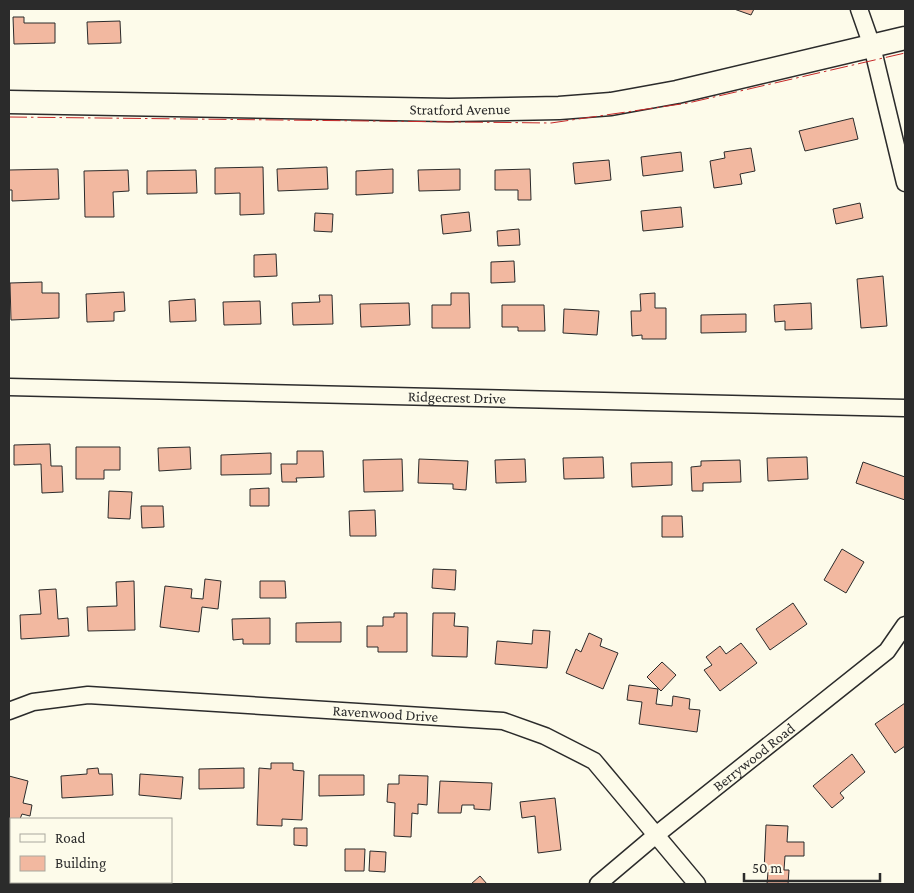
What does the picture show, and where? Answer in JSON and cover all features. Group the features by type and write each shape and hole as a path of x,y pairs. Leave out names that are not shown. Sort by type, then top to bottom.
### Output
{"street":[{"path":"859,9 872,46 905,183"},
{"name":"Stratford Avenue","path":"9,102 449,110 559,108 611,104 677,92 905,38"},
{"name":"Ridgecrest Drive","path":"9,387 905,408"},
{"name":"Berrywood Road","path":"598,884 656,835 887,651 905,625"},
{"name":"Ravenwood Drive","path":"9,711 33,702 88,695 503,721 545,736 594,761 697,884"}],"building":[{"path":"734,9 754,9 751,15"},
{"path":"13,17 24,17 24,23 55,23 55,43 14,44"},
{"path":"120,21 121,43 88,44 87,22"},
{"path":"853,118 858,139 805,151 799,131"},
{"path":"751,148 755,171 740,174 742,184 714,188 710,161 725,158 724,152"},
{"path":"681,152 683,171 643,176 641,157"},
{"path":"609,160 611,180 575,184 573,163"},
{"path":"263,167 264,214 240,215 240,193 215,194 215,168"},
{"path":"327,167 328,189 278,191 277,169"},
{"path":"58,169 59,199 12,201 12,190 9,190 9,170"},
{"path":"393,169 393,193 356,195 356,171"},
{"path":"460,169 460,190 419,191 418,170"},
{"path":"530,169 531,200 518,200 518,190 495,190 495,170"},
{"path":"128,170 129,191 113,192 114,217 85,217 84,171"},
{"path":"196,170 197,193 147,194 147,171"},
{"path":"860,203 863,218 836,224 833,209"},
{"path":"681,207 683,227 643,231 641,211"},
{"path":"469,212 471,231 443,234 441,215"},
{"path":"315,213 333,214 332,232 314,231"},
{"path":"519,229 520,245 498,246 497,231"},
{"path":"276,254 277,276 254,277 254,255"},
{"path":"514,261 515,282 491,283 491,262"},
{"path":"883,276 887,326 861,328 857,279"},
{"path":"42,282 42,293 59,293 59,318 11,320 10,283"},
{"path":"124,292 125,311 114,312 114,321 87,322 86,294"},
{"path":"451,293 469,293 470,328 432,328 432,305 451,305"},
{"path":"655,293 655,308 666,308 666,339 642,339 642,335 632,336 631,311 641,311 640,294"},
{"path":"319,295 332,295 333,324 293,325 292,303 320,302"},
{"path":"195,299 196,321 170,322 169,301"},
{"path":"260,301 261,324 224,325 223,302"},
{"path":"409,303 410,325 361,327 360,304"},
{"path":"811,303 812,329 785,330 785,321 775,322 774,305"},
{"path":"502,305 544,305 545,331 518,331 518,327 502,327"},
{"path":"564,309 599,311 597,335 563,333"},
{"path":"746,314 746,332 701,333 701,315"},
{"path":"50,444 51,466 62,466 63,492 42,493 41,464 14,465 14,445"},
{"path":"76,447 120,447 120,470 104,470 104,479 76,479"},
{"path":"190,447 191,469 159,471 158,448"},
{"path":"297,451 323,451 324,477 296,478 297,482 282,482 281,464 297,464"},
{"path":"271,453 271,474 221,475 221,455"},
{"path":"603,457 604,478 564,479 563,458"},
{"path":"807,457 808,479 768,481 767,458"},
{"path":"402,459 403,491 364,492 363,460"},
{"path":"419,459 468,461 466,490 453,489 453,484 418,483"},
{"path":"525,459 526,482 496,483 495,460"},
{"path":"740,460 741,482 703,483 703,491 692,491 691,467 701,466 701,461"},
{"path":"672,462 672,485 632,487 631,463"},
{"path":"863,462 905,477 905,500 856,483"},
{"path":"269,488 269,506 250,506 250,489"},
{"path":"109,491 132,492 130,519 108,518"},
{"path":"141,506 163,506 164,527 142,528"},
{"path":"375,510 376,536 350,536 349,511"},
{"path":"662,516 682,516 683,537 662,537"},
{"path":"842,549 864,562 846,593 824,580"},
{"path":"433,569 456,570 455,590 432,588"},
{"path":"205,579 221,581 218,609 202,607 199,632 160,627 165,586 192,589 191,598 203,599"},
{"path":"134,581 135,630 88,631 87,607 117,606 116,582"},
{"path":"260,581 285,581 286,598 260,598"},
{"path":"56,589 58,619 68,618 69,636 21,639 20,615 41,614 39,590"},
{"path":"793,603 807,624 770,650 756,629"},
{"path":"394,613 407,613 407,652 378,652 378,647 367,647 367,626 383,626 383,617 394,617"},
{"path":"433,613 455,613 454,626 468,627 467,657 432,656"},
{"path":"270,618 270,644 243,644 243,639 233,640 232,619"},
{"path":"341,622 341,642 296,642 296,623"},
{"path":"533,630 550,631 547,668 495,664 497,641 532,644"},
{"path":"589,633 602,639 600,646 618,653 603,689 566,673 576,649 581,652"},
{"path":"741,643 757,663 720,691 704,670 712,665 706,657 720,646 726,654"},
{"path":"662,662 676,675 661,691 647,677"},
{"path":"629,685 658,689 656,704 672,706 673,696 690,699 689,709 700,710 697,732 639,724 642,702 627,700"},
{"path":"905,703 905,746 895,753 875,724"},
{"path":"852,754 865,772 840,793 844,798 832,808 813,786"},
{"path":"271,763 293,763 293,770 304,771 302,820 282,819 282,826 257,825 259,768 271,769"},
{"path":"98,768 99,774 112,774 113,795 62,798 61,776 87,774 87,769"},
{"path":"244,768 244,788 199,789 199,769"},
{"path":"140,774 183,777 181,799 139,795"},
{"path":"319,775 364,775 364,795 319,796"},
{"path":"399,775 428,776 427,805 418,804 418,814 412,813 411,837 394,836 395,803 387,802 388,784 399,784"},
{"path":"9,776 28,781 23,803 32,805 30,816 22,814 20,818 10,818 9,839"},
{"path":"440,781 492,783 490,810 474,809 474,805 462,805 461,813 438,813"},
{"path":"555,798 561,850 538,853 535,816 522,818 520,802"},
{"path":"766,825 788,826 787,842 804,842 804,856 785,856 784,870 789,870 788,884 767,884 768,872 764,872"},
{"path":"294,828 307,828 307,846 294,845"},
{"path":"345,849 365,849 364,871 345,871"},
{"path":"370,851 386,852 385,872 369,871"},
{"path":"480,876 487,884 471,884"},
{"path":"44,883 64,883 63,884 42,884"}],"power":[{"path":"9,117 551,123 688,103 905,53"}]}
